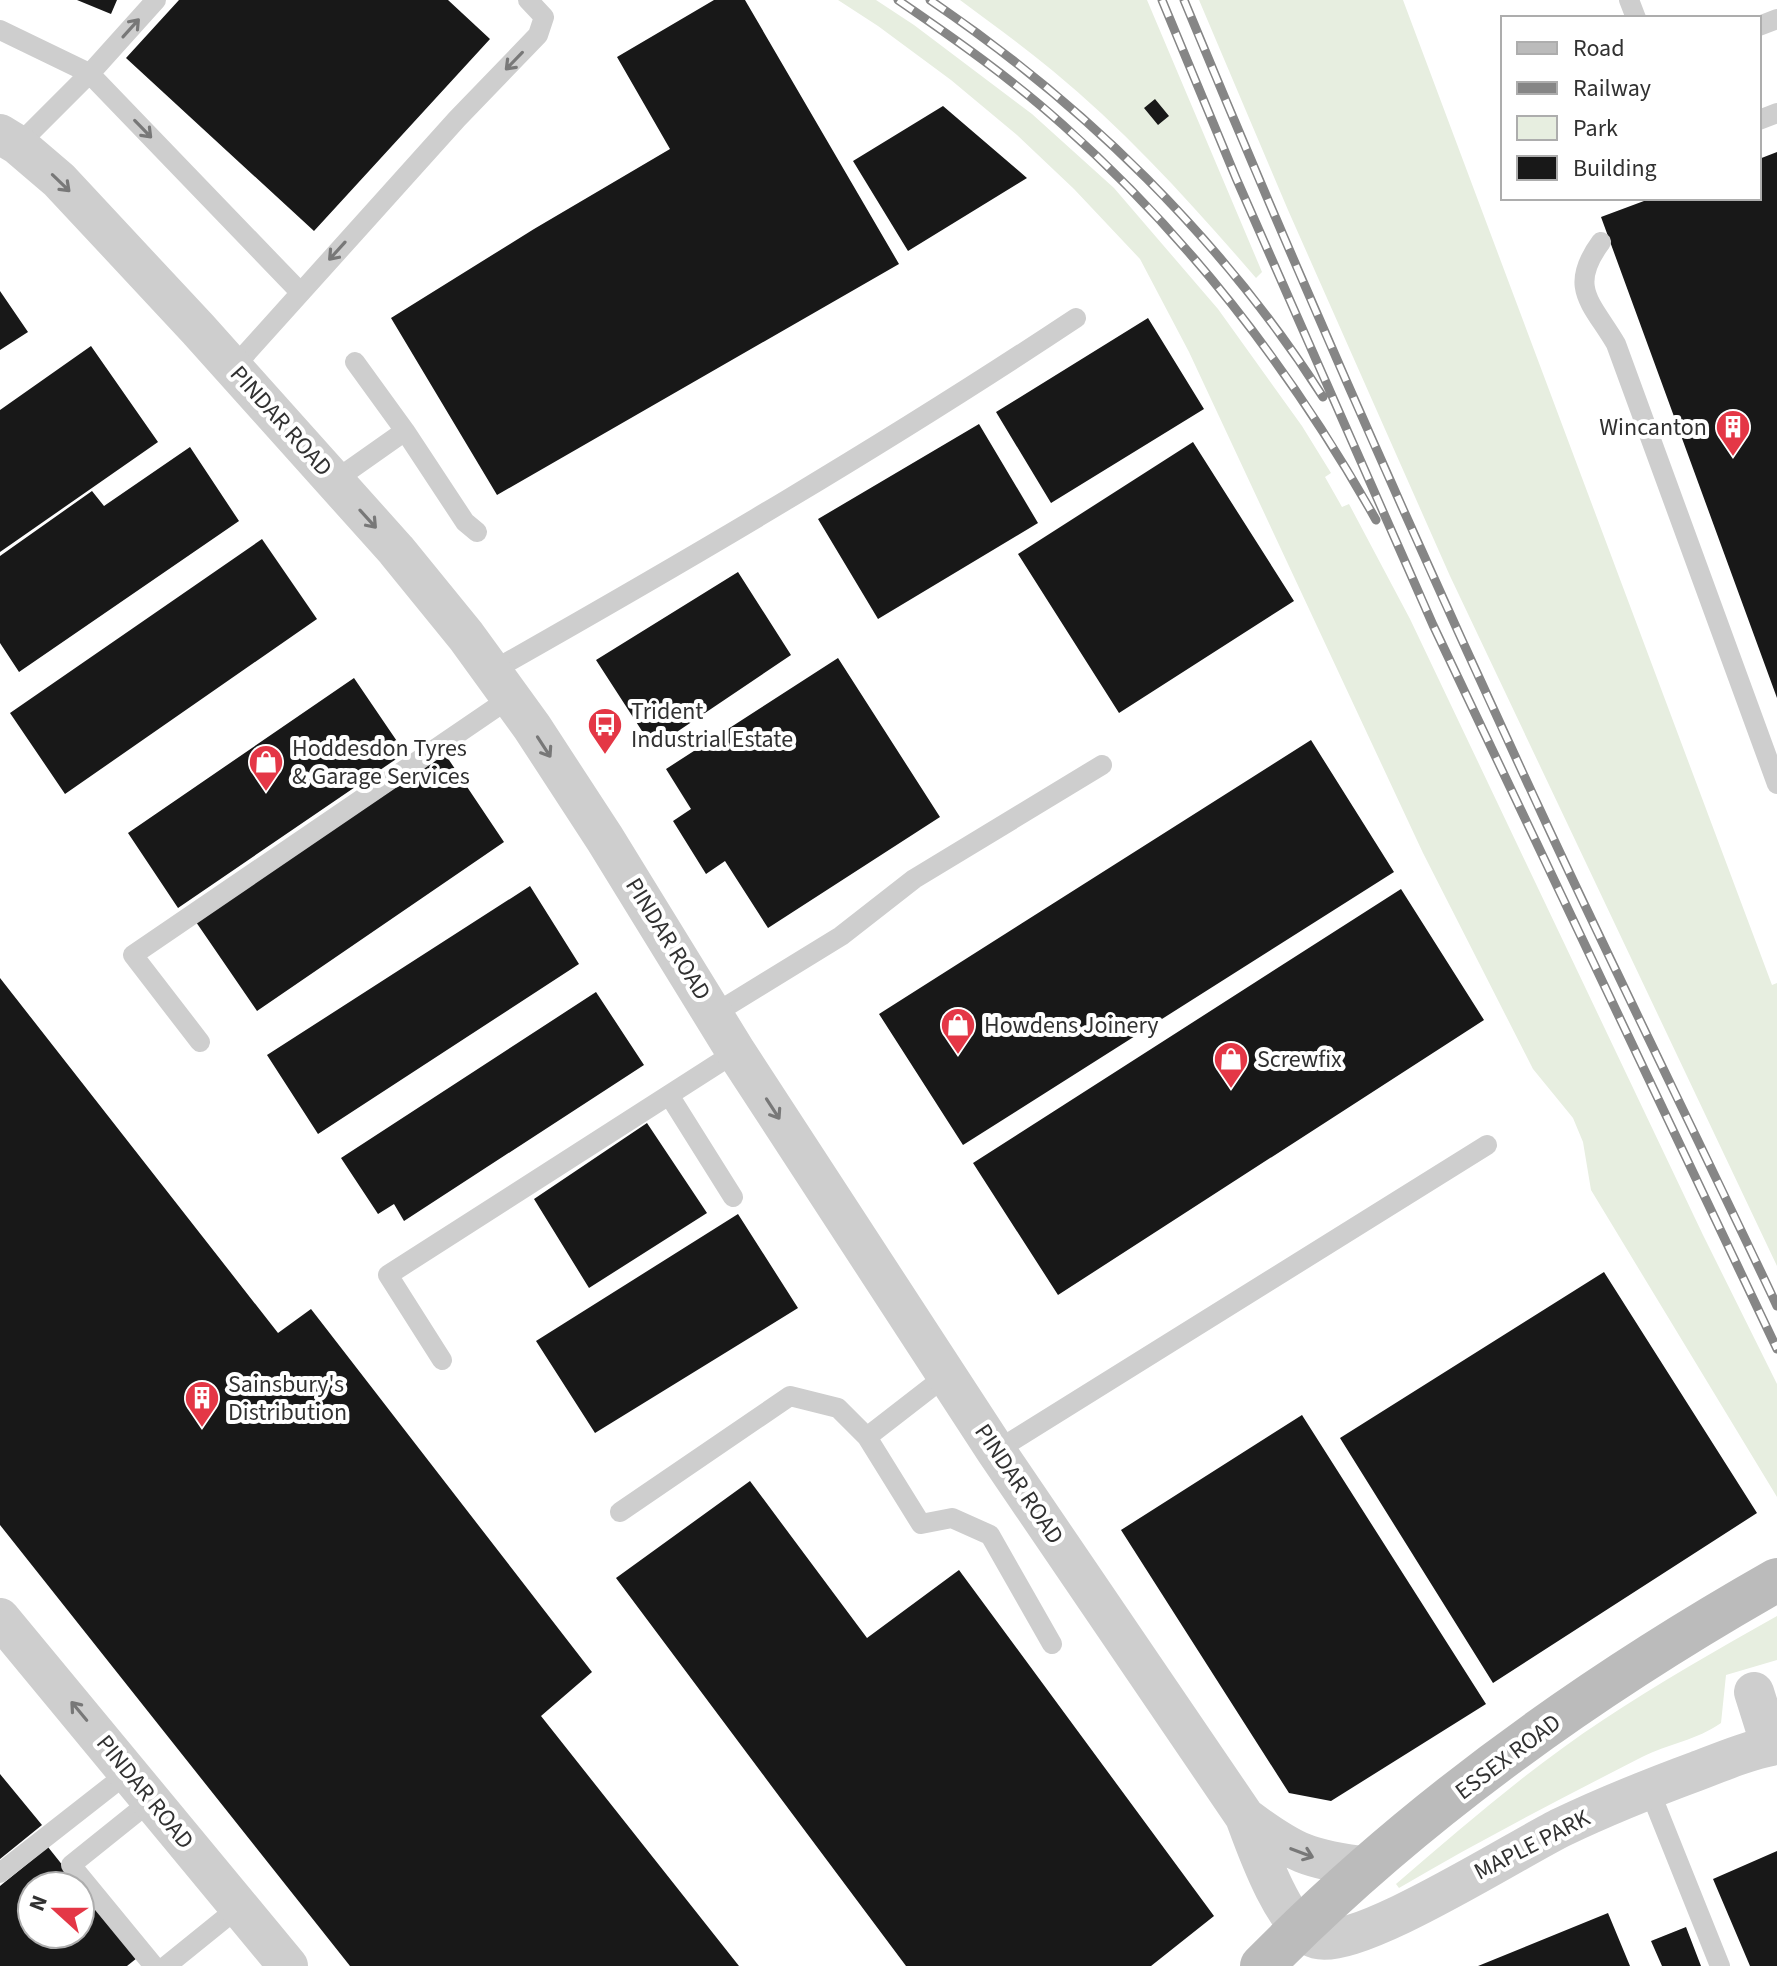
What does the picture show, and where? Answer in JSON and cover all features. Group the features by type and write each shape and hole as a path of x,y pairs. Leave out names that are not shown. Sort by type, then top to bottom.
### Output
{"street":[{"name":"PINDAR ROAD","path":"9,140 59,180 233,368 396,550 501,685 605,839 736,1052 996,1451 1245,1817 1263,1867 1298,1929"},
{"name":"ESSEX ROAD","path":"1262,1966 1298,1929 1369,1867 1492,1767 1608,1683 1777,1580"},
{"name":"PINDAR ROAD","path":"0,1618 288,1966"},
{"name":"MAPLE PARK","path":"1298,1929 1317,1939 1339,1940 1374,1928 1525,1846 1649,1789 1769,1727"},
{"name":"PINDAR ROAD","path":"1245,1817 1283,1846 1307,1857 1369,1867"}],"lane":[{"path":"9,140 89,73 156,0"},
{"path":"233,368 457,119 538,35 544,17 528,0"},
{"path":"0,30 89,73 300,292"},
{"path":"1601,242 1590,257 1583,283 1588,302 1616,344 1777,784"},
{"path":"200,1042 133,955 501,685 643,586 948,403 1076,318"},
{"path":"355,362 465,522 477,532"},
{"path":"334,481 405,431"},
{"path":"714,1014 841,936 914,879 1102,765"},
{"path":"442,1360 388,1275 736,1052"},
{"path":"669,1095 733,1197"},
{"path":"996,1451 1487,1145"},
{"path":"867,1437 947,1375"},
{"path":"620,1512 790,1396 838,1408 867,1437 921,1524 952,1518 990,1535 1052,1644"},
{"path":"0,1873 141,1786"},
{"path":"141,1786 71,1865 154,1966"},
{"path":"1649,1789 1720,1966"},
{"path":"166,1966 239,1907"}],"green space":[{"path":"838,0 876,0 914,25 1032,114 1114,188 1218,309 1302,426 1331,473 1325,477 1342,507 1349,504 1410,619 1777,1384 1777,1497 1591,1190 1583,1142 1573,1118 1533,1069 1423,853 1189,352 1140,259 1074,189 1017,135 951,80"},
{"path":"960,0 1147,0 1262,272 1256,278 1159,170 1080,94"},
{"path":"1199,0 1403,0 1772,985 1777,983 1777,1266 1450,576"},
{"path":"1777,1616 1777,1660 1726,1675 1721,1723 1702,1734 1642,1757 1399,1888 1396,1884 1576,1738 1624,1706"}],"building":[{"path":"77,0 117,0 111,14"},
{"path":"179,0 448,0 490,39 314,231 126,58"},
{"path":"714,0 745,0 899,264 497,495 391,318 670,149 617,57"},
{"path":"1155,99 1169,116 1158,125 1144,108"},
{"path":"943,106 1027,178 908,251 853,161"},
{"name":"Wincanton","path":"1777,152 1777,698 1601,217 1647,200 1761,200 1761,158"},
{"path":"0,291 28,332 0,350"},
{"path":"1148,318 1204,409 1051,503 996,412"},
{"path":"91,346 158,442 0,552 0,410"},
{"path":"979,424 1038,523 878,619 818,519"},
{"path":"1193,442 1294,601 1119,713 1018,554"},
{"path":"190,447 239,521 19,672 0,643 0,556 92,491 104,506"},
{"path":"262,539 317,619 65,794 10,713"},
{"path":"738,572 791,655 653,748 596,660"},
{"path":"838,658 940,817 768,928 725,861 706,874 673,821 691,809 666,769"},
{"name":"Hoddesdon Tyres & Garage Services","path":"354,678 405,753 178,908 128,833"},
{"path":"1311,740 1394,872 963,1145 879,1014"},
{"path":"445,754 504,842 257,1011 196,922"},
{"path":"530,886 579,964 318,1134 267,1055"},
{"path":"1401,889 1484,1020 1058,1295 973,1163"},
{"name":"Sainsbury's Distribution","path":"0,978 278,1333 311,1309 592,1672 541,1716 739,1966 350,1966 0,1525"},
{"path":"596,992 644,1065 404,1221 394,1204 378,1214 341,1158"},
{"path":"647,1123 707,1213 589,1288 534,1199"},
{"path":"738,1214 798,1308 595,1433 536,1341"},
{"path":"1604,1272 1757,1513 1493,1683 1340,1438"},
{"path":"1302,1415 1486,1704 1331,1801 1289,1793 1121,1530"},
{"path":"750,1481 867,1638 959,1570 1214,1916 1151,1966 906,1966 616,1578"},
{"path":"0,1774 42,1825 0,1859"},
{"path":"48,1847 66,1870 20,1870"},
{"path":"1777,1851 1777,1966 1750,1966 1713,1879"},
{"path":"16,1873 16,1950 96,1950 96,1907 137,1958 127,1966 0,1966 0,1886"},
{"path":"1608,1913 1630,1966 1478,1966"},
{"path":"1686,1927 1701,1966 1662,1966 1651,1941"}],"railway":[{"path":"898,0 1044,108 1110,168 1154,214 1236,309 1274,360 1344,465 1376,520"},
{"path":"930,0 1043,84 1147,179 1241,283 1323,397"},
{"path":"1162,0 1236,178 1433,625 1777,1349"},
{"path":"1184,0 1316,311 1453,620 1575,885 1777,1306"}],"place":[{"name":"Wincanton","path":"1733,458"},
{"name":"Trident Industrial Estate","path":"605,756"},
{"name":"Hoddesdon Tyres & Garage Services","path":"266,793"},
{"name":"Howdens Joinery","path":"958,1056"},
{"name":"Screwfix","path":"1231,1090"},
{"name":"Sainsbury's Distribution","path":"202,1429"}]}
